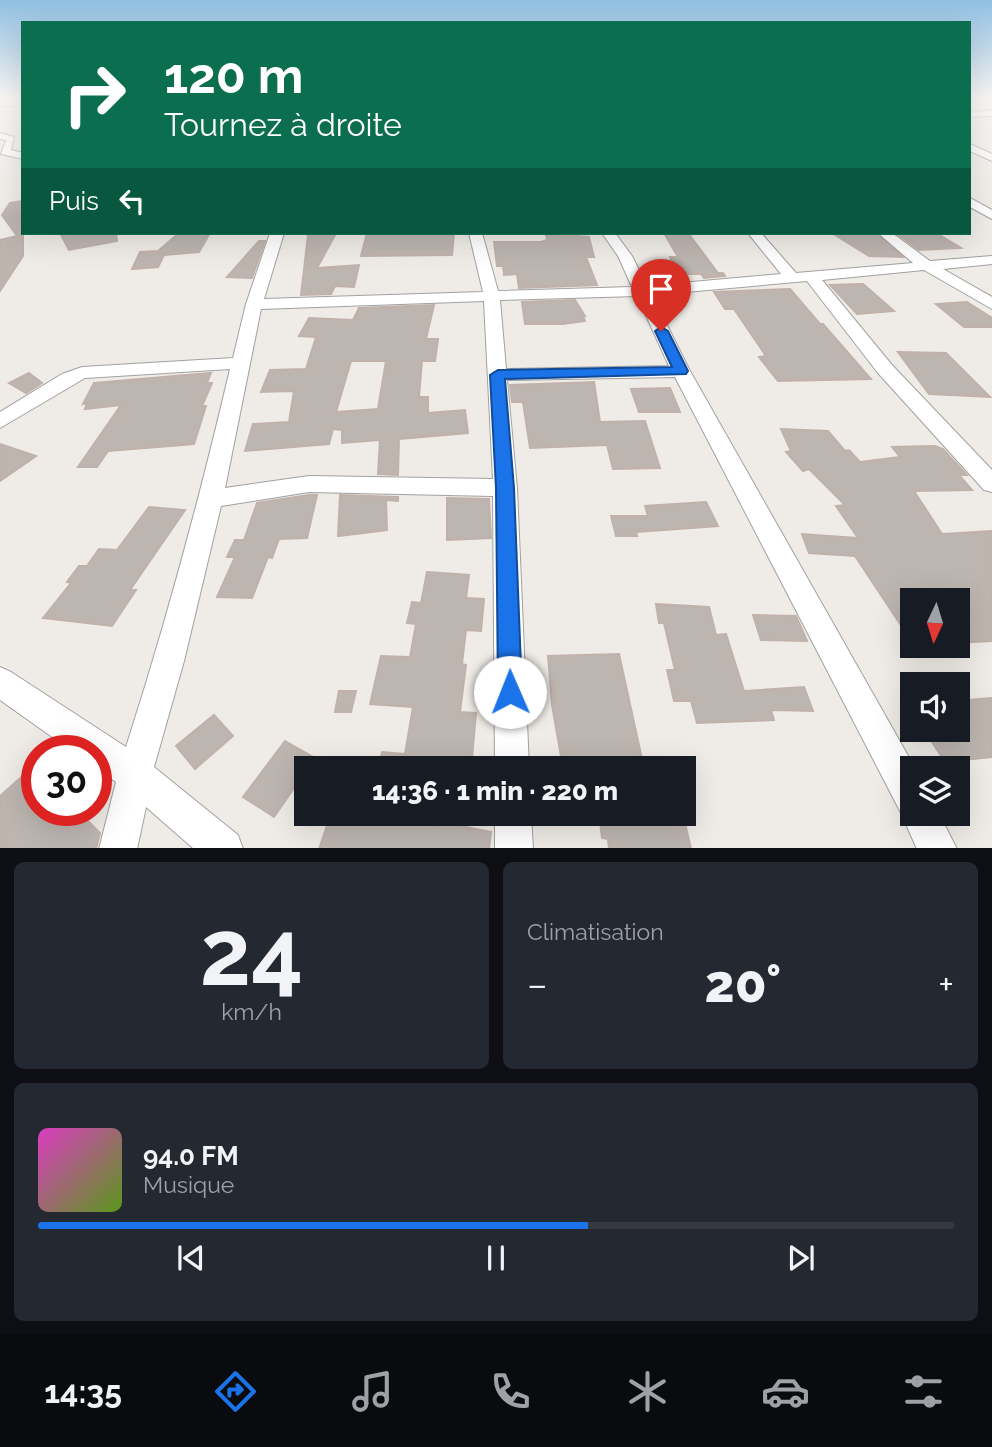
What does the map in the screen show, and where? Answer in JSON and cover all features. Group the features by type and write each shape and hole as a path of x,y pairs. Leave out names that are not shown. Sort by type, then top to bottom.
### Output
{"street":[{"path":"9,139 5,152 18,155"},
{"path":"971,148 992,158"},
{"path":"0,158 18,155"},
{"path":"971,203 992,215"},
{"path":"118,848 135,774 169,661 211,499 254,304 276,235"},
{"path":"476,235 492,296 498,375 505,488 512,756"},
{"path":"609,235 625,256 681,371 900,777"},
{"path":"756,235 802,277 992,484"},
{"path":"887,235 923,264 992,304"},
{"path":"254,304 642,291 923,264 992,260"},
{"path":"0,421 69,378 82,373 241,363"},
{"path":"498,375 681,371"},
{"path":"211,499 309,484 505,488"},
{"path":"0,682 135,774 223,848"},
{"path":"513,826 514,848"},
{"path":"926,826 937,848"}],"building":[{"path":"21,201 23,256 0,291 0,240 17,236 2,215 10,203"},
{"path":"61,235 116,235 117,241 69,250"},
{"path":"177,235 209,235 199,252 164,255 158,267 132,269 140,252 158,251"},
{"path":"308,235 335,235 317,268 359,265 354,287 335,286 331,294 301,295"},
{"path":"366,235 454,235 452,255 361,256"},
{"path":"546,235 589,237 594,257 586,257 597,285 519,288 517,274 504,275 503,266 497,266 494,242 547,240"},
{"path":"665,235 690,235 718,273 725,276 704,278 701,274 677,274 670,257 678,257"},
{"path":"835,235 878,235 903,257 869,256"},
{"path":"899,235 939,235 961,248 919,250"},
{"path":"259,241 265,241 252,278 227,277"},
{"path":"863,284 894,311 857,314 830,285"},
{"path":"790,289 871,379 778,381 759,357 766,356 734,309 725,309 714,292"},
{"path":"575,300 585,316 585,321 525,324 522,302"},
{"path":"967,302 992,318 992,327 964,327 936,304"},
{"path":"434,305 426,339 438,339 435,361 422,361 419,397 428,397 428,413 465,410 468,433 399,439 398,475 378,474 380,440 342,443 342,430 333,429 329,444 245,451 253,424 289,422 294,391 261,392 270,370 306,369 316,337 299,336 309,318 353,320 359,308","holes":["351,361 386,361 378,409 336,412"]},
{"path":"898,352 946,353 990,397 929,394"},
{"path":"29,373 42,383 26,393 9,383"},
{"path":"211,373 207,383 212,383 202,406 206,406 194,444 108,451 97,467 78,467 121,405 85,409 87,403 83,404 94,383"},
{"path":"594,382 600,422 645,421 660,468 613,469 607,445 530,448 523,402 512,402 510,385"},
{"path":"670,388 680,412 639,412 631,389"},
{"path":"781,429 828,431 845,451 849,450 860,462 900,457 892,447 935,446 943,449 967,475 959,475 972,490 914,491 942,534 992,531 992,641 970,642 970,588 900,588 900,624 855,556 809,553 802,534 858,538 836,506 845,505 809,469 803,471 786,452 791,451"},
{"path":"0,444 36,456 0,481"},
{"path":"317,495 307,538 279,539 272,558 268,557 252,598 217,597 235,557 227,557 235,540 244,540 257,503"},
{"path":"340,495 398,497 398,501 386,500 387,530 338,536"},
{"path":"447,498 489,499 491,538 447,540"},
{"path":"706,502 718,526 616,536 611,516 648,516 645,506"},
{"path":"149,507 185,510 130,590 136,590 112,626 43,618 71,583 67,582 79,566 87,566 99,549 117,550"},
{"path":"427,572 469,575 466,598 484,599 481,631 466,630 462,664 466,665 460,712 476,713 472,756 381,756 382,752 405,754 413,707 370,704 381,656 410,657 416,624 407,623 412,602 421,603"},
{"path":"656,604 709,607 716,635 726,634 744,691 804,687 813,711 771,710 774,720 697,723 691,701 674,701 667,670 675,670 664,623 659,623"},
{"path":"753,615 796,616 807,641 761,640"},
{"path":"619,654 641,756 561,756 552,705 548,656"},
{"path":"339,691 356,691 351,712 335,712"},
{"path":"992,698 992,757 970,759 970,756 941,756 932,742 970,742 970,700"},
{"path":"214,715 233,736 195,769 176,746"},
{"path":"285,741 311,756 294,756 294,788 274,817 243,797"},
{"path":"21,777 21,826 93,826 100,833 96,848 0,848 0,796"},
{"path":"327,826 462,826 491,832 489,848 319,848"},
{"path":"600,826 686,826 691,848 609,848 608,839 602,838"}],"route":[{"path":"510,692 505,488 498,375 681,371 661,331"}]}
